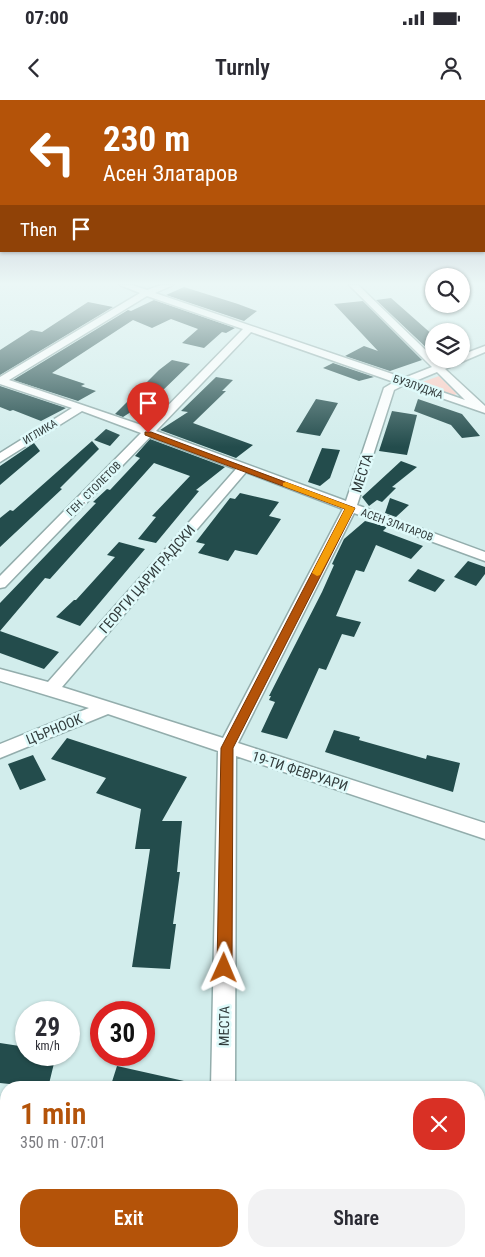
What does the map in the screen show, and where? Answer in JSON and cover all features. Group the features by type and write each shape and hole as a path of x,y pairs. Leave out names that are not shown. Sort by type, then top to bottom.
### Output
{"street":[{"path":"0,380 69,339"},
{"name":"ГЕН. СТОЛЕТОВ","path":"0,584 239,339"},
{"name":"БУЗЛУДЖА","path":"282,339 484,410"},
{"path":"409,339 425,354"},
{"path":"470,355 485,349"},
{"path":"405,382 439,368 484,410"},
{"name":"АСЕН ЗЛАТАРОВ","path":"0,380 81,407 485,557"},
{"name":"МЕСТА","path":"223,1081 227,748 350,508 389,388 405,382"},
{"name":"ИГЛИКА","path":"0,458 21,443 81,407"},
{"name":"ГЕОРГИ ЦАРИГРАДСКИ","path":"51,689 243,468"},
{"name":"19-ТИ ФЕВРУАРИ","path":"0,675 108,707 227,748 485,831"},
{"name":"ЦЪРНООК","path":"0,751 108,707"}],"shaded area":[{"path":"439,376 457,394 454,395 420,383"}],"building":[{"path":"17,339 60,339 0,375 0,350"},
{"path":"80,339 104,339 52,373 85,384 81,386 96,391 78,401 13,380"},
{"path":"187,339 214,339 204,348 182,343"},
{"path":"367,339 401,339 422,360 390,371 345,356 364,346 378,351"},
{"path":"417,339 425,339 425,346"},
{"path":"172,360 190,364 159,394 123,417 115,414 159,370"},
{"path":"333,363 374,377 359,381 323,368"},
{"path":"216,377 233,380 222,391 226,391 193,423 253,445 236,458 160,430 188,412 181,411"},
{"path":"0,386 66,408 41,421 13,410 10,411 0,407"},
{"path":"316,399 338,403 320,436 296,432"},
{"path":"418,399 462,414 480,436 462,438 451,425 414,411"},
{"path":"392,411 417,415 407,455 379,451"},
{"path":"106,429 120,435 110,446 94,440"},
{"path":"150,439 225,467 196,490 199,491 156,543 138,539 156,517 152,516 190,476 154,463 50,579 45,578 0,631 0,603 96,503 93,502 107,489 110,490 140,458 135,456"},
{"path":"92,441 99,449 60,488 62,489 0,547 0,518 10,510 13,511"},
{"path":"34,443 40,451 0,485 0,466"},
{"path":"322,448 340,450 330,478 320,486 308,482"},
{"path":"401,461 417,467 392,487 396,488 382,502 377,500 369,506 362,497"},
{"path":"240,493 279,502 269,516 281,519 257,555 235,550 228,561 198,553 205,544 196,542 230,498 235,499"},
{"path":"390,498 409,505 396,517 385,513"},
{"path":"365,521 387,527 383,531 423,546 411,559 376,545 364,572 356,570 336,616 361,622 354,637 342,634 326,670 319,668 287,739 261,732 275,702 269,700 271,696 269,696 322,592 344,539"},
{"path":"119,542 145,549 80,626 56,617 76,600 115,557 107,555"},
{"path":"468,561 485,567 485,574 476,586 454,577"},
{"path":"418,569 445,580 435,592 408,581"},
{"path":"0,631 59,652 44,669 0,653"},
{"path":"334,730 360,737 359,740 426,759 427,755 460,763 453,792 325,752"},
{"path":"67,738 187,777 162,821 182,821 177,872 180,872 173,924 176,924 170,969 132,967 150,849 135,849 141,809 96,793 106,778 51,759"},
{"path":"33,755 46,780 20,790 8,764"},
{"path":"0,1043 15,1045 15,1066 53,1066 50,1081 0,1081"},
{"path":"117,1066 184,1081 112,1081"}],"slow traffic":[{"path":"286,484 350,508 317,573"}],"route":[{"path":"148,433 350,508 227,748 224,968"}]}
